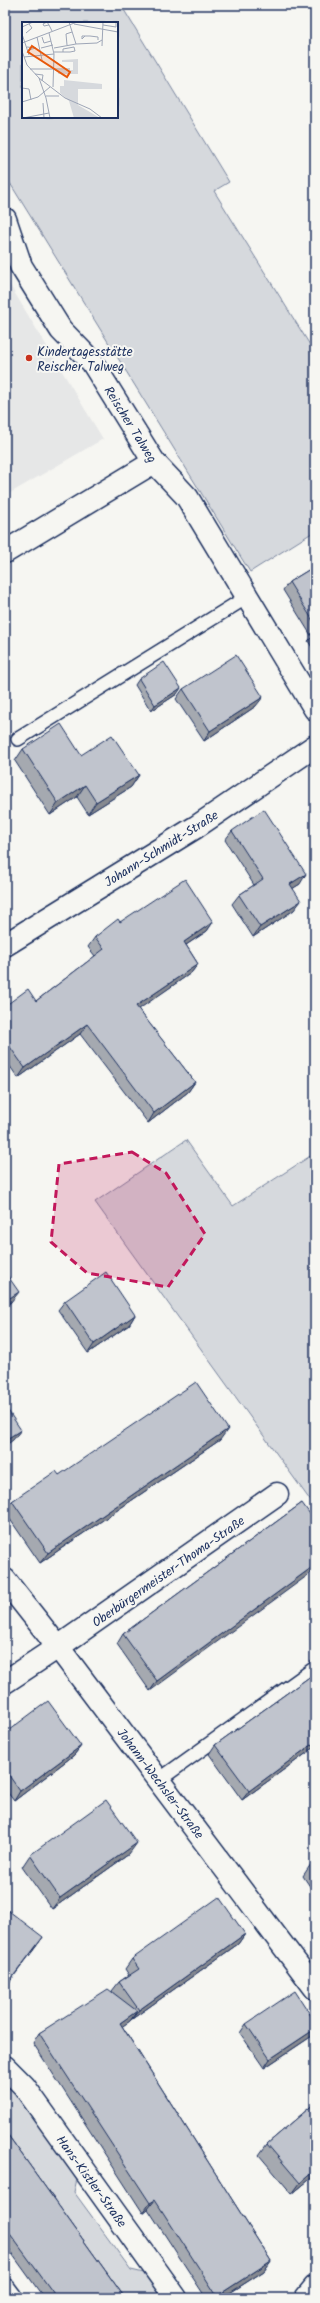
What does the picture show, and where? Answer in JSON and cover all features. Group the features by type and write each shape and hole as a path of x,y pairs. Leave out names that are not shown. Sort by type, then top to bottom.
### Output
{"street":[{"name":"Reischer Talweg","path":"5,219 21,266 62,330 92,362 154,462 187,497 315,709"},
{"path":"5,552 154,462"},
{"name":"Johann-Schmidt-Straße","path":"5,945 196,827 315,746"},
{"name":"Oberbürgermeister-Thoma-Straße","path":"5,1682 58,1647 277,1494"},
{"name":"Johann-Wechsler-Straße","path":"5,1580 58,1647 315,1988"},
{"name":"Hans-Kistler-Straße","path":"5,2067 24,2086 176,2298"},
{"path":"306,2298 315,2287"},
{"path":"5,2290 11,2298"}],"lane":[{"path":"18,739 247,597"},
{"path":"159,1780 315,1668"}],"highlighted area":[{"path":"132,1152 166,1173 205,1234 168,1287 87,1273 51,1242 59,1164"}],"shaded area":[{"path":"5,5 121,5 229,182 214,191 315,353 315,531 250,572 5,175"},
{"name":"Kindertagesstätte Reischer Talweg","path":"5,277 103,439 5,496"},
{"path":"186,1140 233,1206 315,1153 315,1507 95,1202"},
{"path":"5,2084 15,2093 77,2179 74,2192 131,2270 144,2273 162,2298 98,2298 5,2148"}],"building":[{"path":"315,566 315,624 289,582"},
{"path":"236,655 263,697 210,731 183,689"},
{"path":"164,662 181,688 155,705 139,679"},
{"path":"61,724 81,755 112,735 139,775 96,802 85,785 58,803 23,749"},
{"path":"264,809 306,874 290,884 301,901 260,927 239,895 263,879 232,831"},
{"path":"185,879 213,922 184,942 198,964 136,1006 195,1082 154,1113 87,1024 25,1068 5,1040 5,1006 28,989 36,1001 104,949 95,937 118,919 120,922"},
{"path":"5,1272 19,1292 5,1301"},
{"path":"106,1272 135,1315 94,1344 65,1301"},
{"path":"196,1382 228,1429 48,1553 12,1501 56,1471 59,1475"},
{"path":"5,1406 21,1430 5,1440"},
{"path":"302,1503 315,1521 315,1565 157,1681 123,1634"},
{"path":"315,1673 315,1742 249,1791 215,1745"},
{"path":"48,1701 81,1746 20,1791 5,1770 5,1733"},
{"path":"106,1800 137,1843 60,1898 30,1855"},
{"path":"315,1862 315,1870 311,1864"},
{"path":"219,1897 245,1934 139,2010 119,1982 139,1969 132,1959"},
{"path":"5,1908 43,1937 5,1987"},
{"path":"108,1989 137,2011 120,2023 271,2261 217,2296 155,2200 150,2203 39,2033"},
{"path":"295,1991 315,2022 315,2029 270,2059 246,2024"},
{"path":"315,2103 315,2170 300,2183 267,2144"},
{"path":"5,2131 125,2298 57,2298 5,2227"}],"place":[{"name":"Kindertagesstätte Reischer Talweg","path":"29,358"}]}
